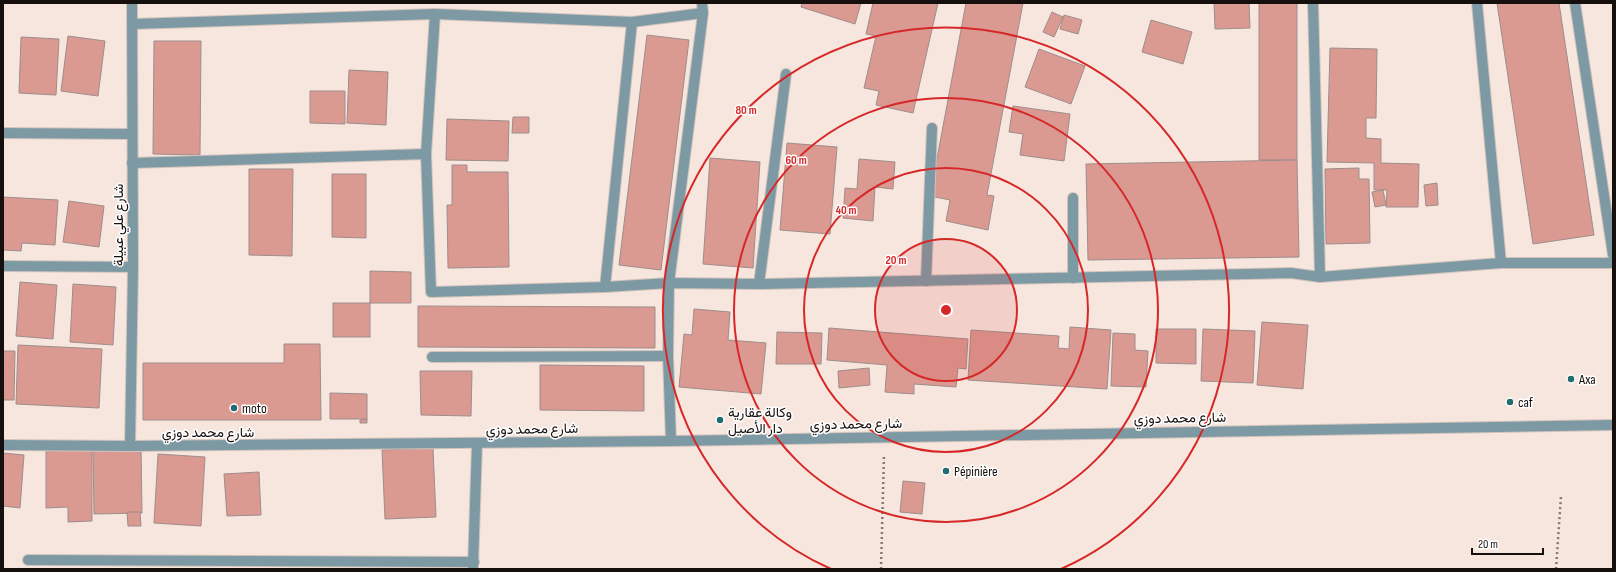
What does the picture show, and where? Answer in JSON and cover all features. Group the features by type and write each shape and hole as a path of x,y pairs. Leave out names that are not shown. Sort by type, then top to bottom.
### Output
{"street":[{"name":"شارع علي عبيلة","path":"130,446 133,267 132,3"},
{"path":"1313,3 1320,277"},
{"path":"1477,3 1501,263"},
{"path":"1575,3 1613,255"},
{"path":"133,24 435,14 632,22 703,8 669,283 668,356 671,442"},
{"path":"435,14 426,154 431,292 605,287 669,283 759,284 1291,274 1320,277 1501,263 1613,263"},
{"path":"605,287 632,22"},
{"path":"759,284 786,74"},
{"path":"926,280 932,128"},
{"path":"3,133 132,134"},
{"path":"132,163 426,154"},
{"path":"1073,198 1073,278"},
{"path":"3,266 133,267"},
{"path":"432,357 668,356"},
{"name":"شارع محمد دوزي","path":"3,445 130,446 671,442 1613,425"},
{"path":"28,560 350,566 473,566 477,444"}],"path":[{"path":"881,569 884,438"},
{"path":"1556,569 1561,496"}],"building":[{"path":"802,3 861,3 855,24 801,7"},
{"path":"873,3 938,3 913,113 876,105 879,91 864,88 876,36 866,34"},
{"path":"966,3 1023,3 987,195 994,196 988,230 946,221 950,200 930,196"},
{"path":"1214,3 1249,3 1250,28 1215,29"},
{"path":"1259,3 1297,3 1297,160 1259,160"},
{"path":"1497,3 1559,3 1594,235 1533,244"},
{"path":"1052,12 1063,17 1054,37 1043,32"},
{"path":"1064,15 1082,20 1078,34 1060,29"},
{"path":"1151,20 1192,32 1183,64 1142,52"},
{"path":"647,35 689,40 661,270 619,265"},
{"path":"68,36 105,41 98,96 61,91"},
{"path":"21,37 59,39 56,95 19,93"},
{"path":"154,41 201,41 200,155 153,154"},
{"path":"1330,48 1377,49 1376,118 1366,118 1366,138 1381,139 1381,163 1419,164 1418,207 1386,207 1387,190 1374,190 1374,163 1327,162"},
{"path":"1039,49 1085,66 1071,104 1025,87"},
{"path":"349,70 388,72 386,125 347,123"},
{"path":"310,91 345,91 345,124 310,123"},
{"path":"1013,106 1070,114 1064,161 1020,155 1023,134 1009,132"},
{"path":"513,117 529,117 529,133 512,133"},
{"path":"447,119 509,121 508,161 446,160"},
{"path":"787,143 837,147 830,234 780,230"},
{"path":"710,158 760,162 753,268 703,264"},
{"path":"859,159 895,162 893,189 875,187 873,221 843,218 845,188 857,189"},
{"path":"1297,160 1299,257 1088,260 1086,164"},
{"path":"452,165 467,165 467,172 508,172 509,267 448,268 447,205 452,205"},
{"path":"1359,168 1359,179 1369,179 1370,243 1326,244 1325,169"},
{"path":"249,169 293,169 292,256 249,255"},
{"path":"332,174 366,174 366,238 332,237"},
{"path":"1437,183 1438,205 1426,206 1424,185"},
{"path":"1383,190 1386,205 1375,207 1372,192"},
{"path":"3,197 58,200 55,245 22,243 21,251 3,250"},
{"path":"69,201 104,206 99,247 63,242"},
{"path":"370,271 411,272 411,303 370,303"},
{"path":"20,282 57,285 53,339 16,336"},
{"path":"73,284 116,287 113,345 70,342"},
{"path":"333,303 370,303 370,337 333,337"},
{"path":"418,306 655,307 655,348 418,347"},
{"path":"694,309 730,312 728,340 766,343 761,394 679,387 684,334 692,335"},
{"path":"1262,322 1308,325 1303,389 1257,385"},
{"path":"1070,327 1111,330 1107,389 968,380 971,330 1059,336 1058,348 1069,349"},
{"path":"829,328 968,339 966,369 958,368 956,387 914,384 914,394 885,392 887,365 827,360"},
{"path":"1156,329 1196,329 1196,364 1156,363"},
{"path":"1203,329 1255,331 1253,383 1201,381"},
{"path":"777,332 822,333 821,364 776,364"},
{"path":"1113,333 1135,334 1135,350 1148,351 1146,387 1111,386"},
{"path":"284,344 320,344 321,420 143,420 143,363 284,363"},
{"path":"18,345 102,349 99,408 16,404"},
{"path":"3,351 15,351 14,400 3,400"},
{"path":"540,365 644,366 644,411 540,410"},
{"path":"869,368 870,385 839,388 838,371"},
{"path":"420,371 472,371 471,416 421,415"},
{"path":"330,393 367,394 367,419 330,419"},
{"path":"367,419 367,423 360,423 360,420"},
{"path":"141,447 142,513 94,514 93,448"},
{"path":"46,448 92,448 92,521 68,522 68,507 46,508"},
{"path":"433,448 436,517 385,519 382,450"},
{"path":"3,453 24,455 20,508 3,506"},
{"path":"158,454 205,457 201,526 154,523"},
{"path":"259,472 261,515 227,516 224,474"},
{"path":"903,481 925,483 922,514 900,512"},
{"path":"127,512 140,512 141,526 128,526"}],"place":[{"name":"Axa","path":"1571,379"},
{"name":"caf","path":"1510,402"},
{"name":"moto","path":"234,408"},
{"name":"وكالة عقارية دار الأصيل","path":"720,420"},
{"name":"Pépinière","path":"946,471"}]}
